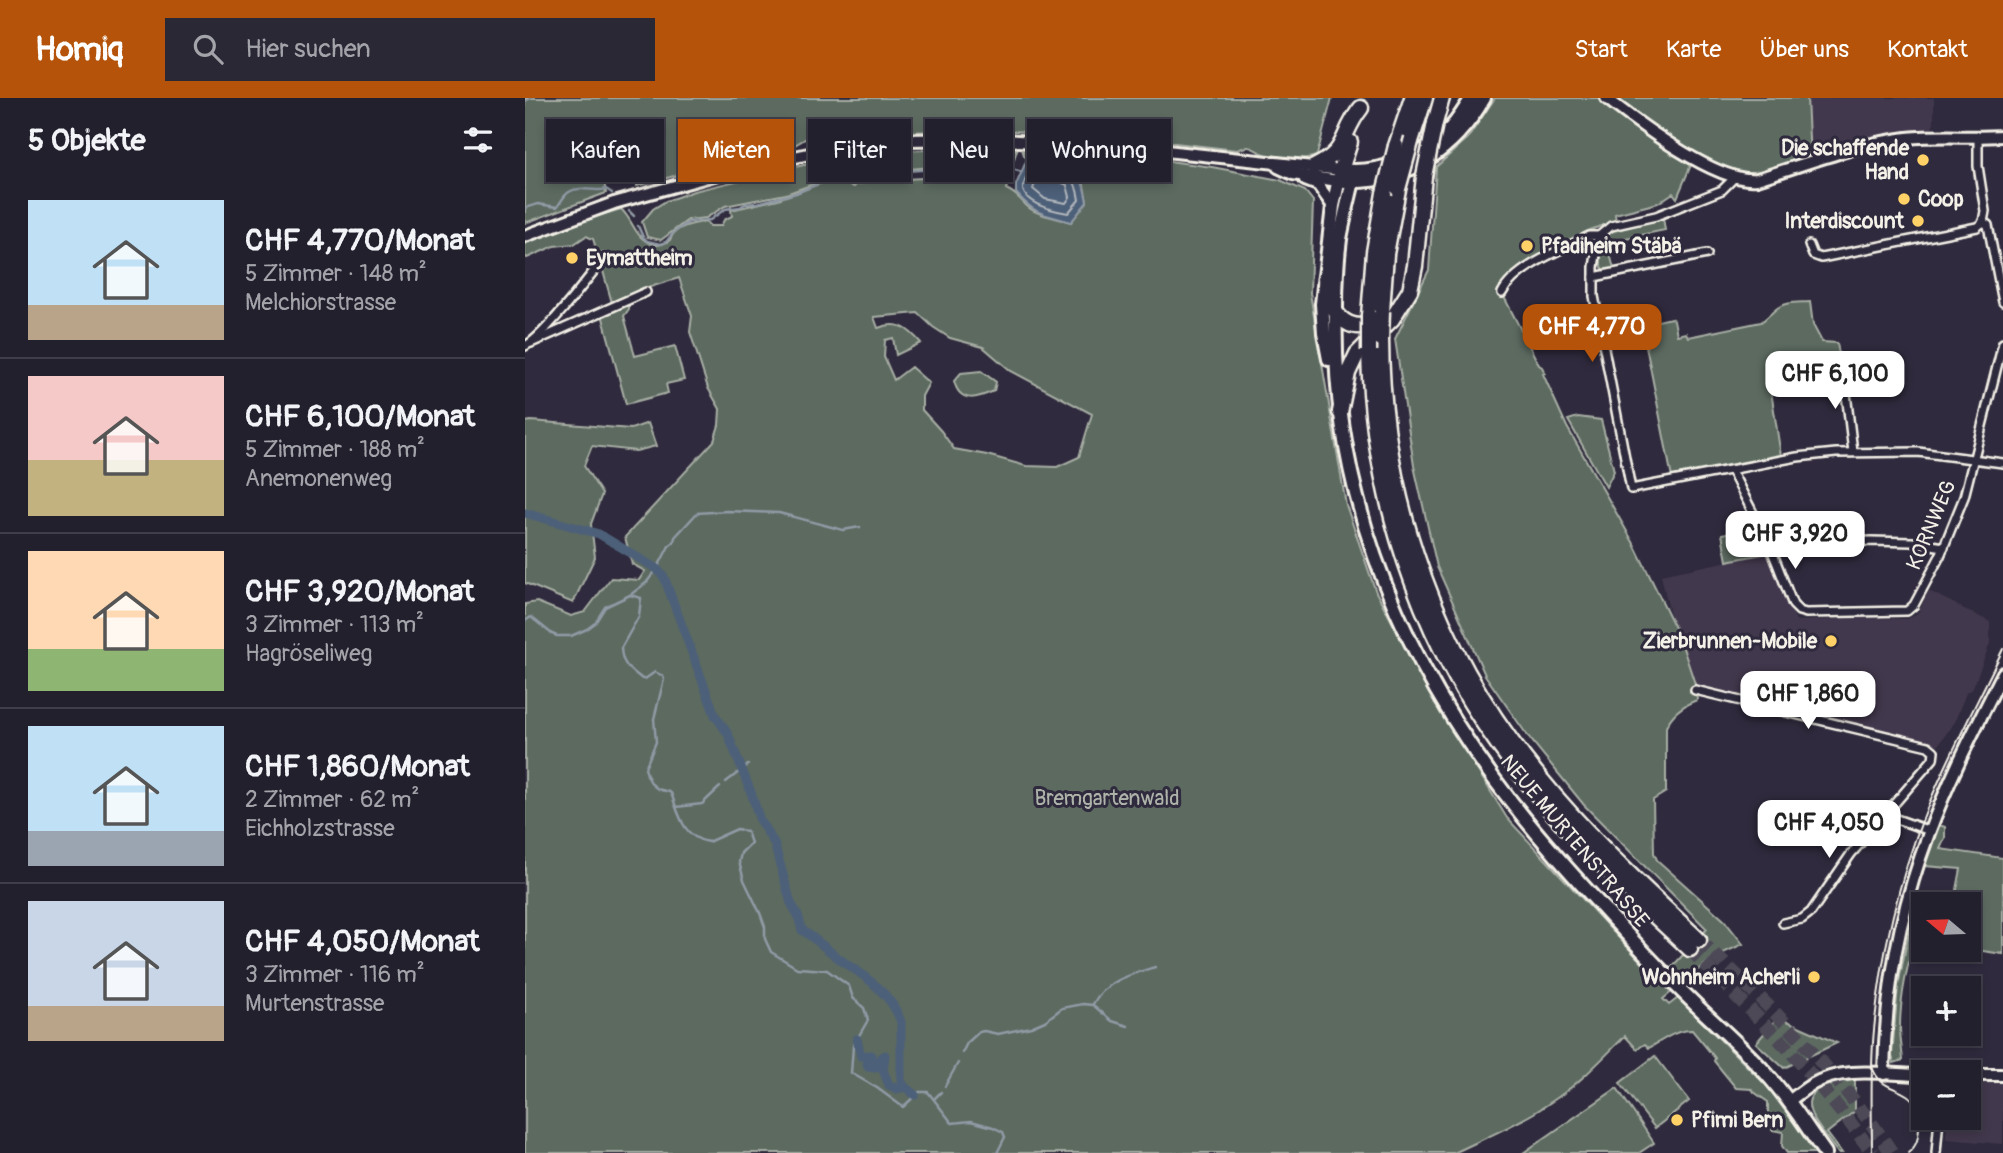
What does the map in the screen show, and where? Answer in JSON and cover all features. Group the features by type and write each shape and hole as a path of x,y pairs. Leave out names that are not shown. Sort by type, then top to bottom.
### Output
{"highway":[{"path":"1391,191 1396,146 1412,98"},
{"path":"1375,314 1381,339 1386,421 1401,503 1425,582 1459,657 1501,728 1545,785 1695,944 1601,864 1542,801 1491,735 1449,665 1413,586 1388,506 1373,422 1369,351 1375,314 1374,252 1391,191 1425,98"},
{"path":"1340,412 1348,373 1357,354 1392,319 1404,300 1414,273 1424,176 1442,98"},
{"path":"1347,176 1363,103"},
{"path":"1314,167 1334,155 1341,147 1353,118 1363,103"},
{"path":"1325,278 1327,297 1335,313 1352,324 1370,325 1380,321 1404,300"}],"main road":[{"path":"1347,176 1385,167 1429,146 1454,125 1472,98"},
{"path":"1347,176 1369,181 1387,177 1435,155 1461,131 1484,98"},
{"name":"NEUE MURTENSTRASSE","path":"1347,176 1333,206 1322,318 1357,502 1381,577 1422,665 1464,736 1519,812 1678,988 1753,1060 1789,1101 1825,1153"},
{"name":"NEUE MURTENSTRASSE","path":"1336,388 1335,313 1347,176"}],"street":[{"path":"1606,98 1662,138 1705,164 1734,178 1746,180 1890,141 1925,137 2003,136"},
{"path":"1809,245 1812,255 1821,258 1977,227 1983,222 1985,211 1978,166 1977,137"},
{"path":"525,236 614,203 725,172 818,152 904,140 980,138 1163,150 1314,167 1347,176"},
{"path":"1272,164 1315,183 1333,206"},
{"path":"1293,174 1347,176"},
{"path":"1502,293 1510,281 1525,269 1589,236 1599,236 1611,226 1657,216 1722,190 1734,178"},
{"path":"1983,222 1988,225 2003,302"},
{"path":"1599,236 1594,277 1595,306 1631,489 1797,457 1853,452 1918,452 2003,463"},
{"path":"1594,277 1707,254"},
{"path":"528,345 604,258"},
{"path":"528,345 646,292"},
{"name":"KORNWEG","path":"1770,546 1793,605 1800,612 1907,611 1914,606 1944,547 1964,497 2003,343"},
{"path":"1843,368 1853,452"},
{"path":"1731,470 1770,546 1871,541 1912,542 1944,547"},
{"path":"1884,1074 1885,1031 1893,968 1910,894 1930,831 2003,673"},
{"path":"1695,690 1928,746 1934,751 1933,759 1845,861 1811,912 1802,919 1783,923"},
{"path":"1885,815 1930,831"},
{"path":"1789,1101 1811,1085 1837,1075 1857,1072 1911,1075"},
{"path":"1981,1076 2003,1075"},
{"path":"1936,1153 1938,1130"}],"shaded area":[{"path":"1807,98 1934,98 1934,123 1932,128 1924,133 1810,159"},
{"path":"1768,553 1796,621 1907,619 1919,611 1929,591 1990,622 1990,643 1973,688 1966,693 1954,723 1938,745 1696,687 1671,618 1661,575"},
{"path":"1981,1083 2003,1083 2003,1144 1946,1139 1946,1130 1981,1130"}],"green space":[{"path":"525,98 1332,98 1317,155 1306,158 1274,156 1248,147 1237,150 1171,143 1171,119 1027,119 1027,132 1013,131 1013,119 925,119 925,131 911,132 911,119 808,119 808,139 794,145 794,119 678,119 678,175 664,179 664,119 546,119 546,182 604,182 606,193 525,223"},
{"name":"Bremgartenwald","path":"1495,98 1807,98 1810,159 1772,171 1752,173 1732,170 1696,153 1677,198 1673,193 1658,203 1615,214 1616,221 1590,230 1525,265 1510,276 1500,289 1545,373 1543,374 1567,427 1633,542 1679,636 1696,687 1697,700 1679,710 1666,727 1666,792 1653,800 1654,853 1657,860 1724,920 1743,944 1714,957 1663,999 1669,1005 1678,998 1767,1086 1816,1153 1787,1153 1782,1146 1783,1132 1772,1130 1774,1121 1768,1115 1768,1102 1752,1089 1736,1088 1692,1030 1686,1030 1649,1048 1645,1044 1637,1049 1625,1036 1581,1079 1540,1110 1454,1153 525,1153 525,604 537,602 571,616 585,612 611,578 639,580 645,571 632,564 625,537 714,441 719,425 720,409 708,388 690,332 692,316 679,278 612,303 601,264 589,257 595,245 593,239 586,236 574,244 554,246 527,258 525,256 525,243 578,222 621,209 641,237 660,245 669,241 677,230 685,226 706,222 710,226 721,226 724,220 732,216 731,210 778,199 822,183 848,182 854,187 865,182 911,182 911,179 925,178 925,182 1008,182 1006,189 1032,210 1071,222 1087,202 1083,182 1171,182 1171,161 1280,180 1305,191 1313,201 1310,293 1346,505 1376,592 1436,703 1507,818 1659,981 1707,929 1584,805 1527,735 1485,675 1437,567 1414,466 1395,339 1429,270 1436,167 1468,138","holes":["918,313 950,338 983,347 1011,371 1092,414 1079,457 1057,467 1026,466 954,449 922,410 922,396 929,383 911,367 894,380 884,357 885,340 893,338 896,355 921,343 912,333 897,325 878,328 874,317"]},
{"path":"911,150 925,150 925,168 911,169"},
{"path":"808,164 808,182 819,182 786,194 725,206 706,218 688,220 661,240 647,237 642,222 653,209 666,201 732,182 794,182 794,167"},
{"path":"1663,218 1665,230 1611,241 1612,249 1609,250 1614,269 1603,269 1602,248 1604,239 1610,232"},
{"path":"629,302 629,309 624,316 635,356 675,346 684,380 666,384 668,393 626,404 602,314"},
{"path":"1810,302 1813,325 1822,342 1837,343 1841,366 1769,378 1781,456 1672,478 1645,341 1652,339 1649,323 1671,318 1674,320 1677,335 1686,333 1688,337 1761,322 1783,305"},
{"path":"981,371 996,382 994,391 982,396 965,397 954,381 961,373"},
{"path":"1578,417 1601,420 1614,471 1606,487 1568,420"},
{"path":"525,422 631,429 648,423 656,446 636,451 592,446 584,466 602,494 591,524 595,557 573,603 525,583"},
{"path":"1755,527 1768,553 1727,561 1722,534"},
{"path":"1939,825 1945,827 1945,838 1940,849 2003,858 2003,954 1981,951 1981,892 1957,892 1961,869 1925,866"},
{"path":"1911,922 1911,955 1902,997 1900,1027 1903,1060 1894,1063 1892,1056 1898,986"},
{"path":"1778,1017 1837,1043 1784,1068 1756,1043"},
{"path":"1655,1056 1689,1101 1655,1128 1620,1083"},
{"path":"1855,1080 1855,1111 1827,1133 1842,1153 1838,1153 1818,1126 1809,1105 1811,1097 1819,1090"},
{"path":"1617,1088 1654,1143 1639,1153 1523,1153"}],"water":[{"path":"1027,159 1027,182 1082,182 1087,202 1071,222 1035,210 1016,193 1016,185"}],"waterway":[{"path":"525,101 531,98"},
{"path":"638,226 647,241 660,244 689,222 710,220 725,209 796,193 825,181 847,180 857,174 998,165 1022,172"},
{"path":"525,208 538,204 557,207 567,193 578,189 606,189 612,193"},
{"path":"629,211 634,216"},
{"path":"525,513 599,534 657,569 664,577 715,715 728,734 760,821 774,843 791,903 802,930 870,981 892,1003 901,1022 901,1081 915,1095"},
{"path":"630,595 646,583 675,537 697,513 779,513 843,530 860,527"},
{"path":"525,621 531,617 552,634 571,636 595,623 605,607 630,595 641,598 639,616 621,648 625,663 642,679 655,672 664,679 654,719 656,742 645,768 650,782 658,789 671,793 683,824 700,840 708,842 737,829 747,832 751,843 741,853 739,862 765,927 765,939 771,952 797,968 827,970 849,986 853,998 864,1008 868,1020 853,1046 851,1073 903,1107 919,1092 928,1092 952,1123 971,1121 1003,1132 1005,1137 997,1153"},
{"path":"726,782 748,765"},
{"path":"676,807 702,804 720,787"},
{"path":"1093,1004 1112,984 1155,967"},
{"path":"962,1053 967,1043 979,1032 998,1034 1031,1027 1045,1021 1062,1008 1083,1004 1093,1005 1112,1021 1128,1026"},
{"path":"857,1039 861,1056 871,1055 868,1067 875,1068 877,1061 885,1055 883,1070 889,1085 897,1089 905,1087"},
{"path":"945,1086 958,1063"},
{"path":"934,1099 941,1092"}],"tunnel":[{"path":"1699,940 1802,1041 1849,1095 1892,1153"},
{"path":"1690,949 1789,1049 1873,1153"}],"tram line":[{"path":"1872,1153 1874,1030 1886,947 1899,893 1925,813 2003,649"},
{"path":"1872,1066 1884,1083 1915,1102 1919,1132 1915,1145 1908,1153"}],"place":[{"name":"Die schaffende Hand","path":"1923,160"},
{"name":"Coop","path":"1904,199"},
{"name":"Interdiscount","path":"1918,221"},
{"name":"Pfadiheim Stäbä","path":"1527,246"},
{"name":"Eymattheim","path":"572,258"},
{"name":"Zierbrunnen-Mobile","path":"1831,641"},
{"name":"Wohnheim Acherli","path":"1814,977"},
{"name":"Pfimi Bern","path":"1677,1120"}]}
